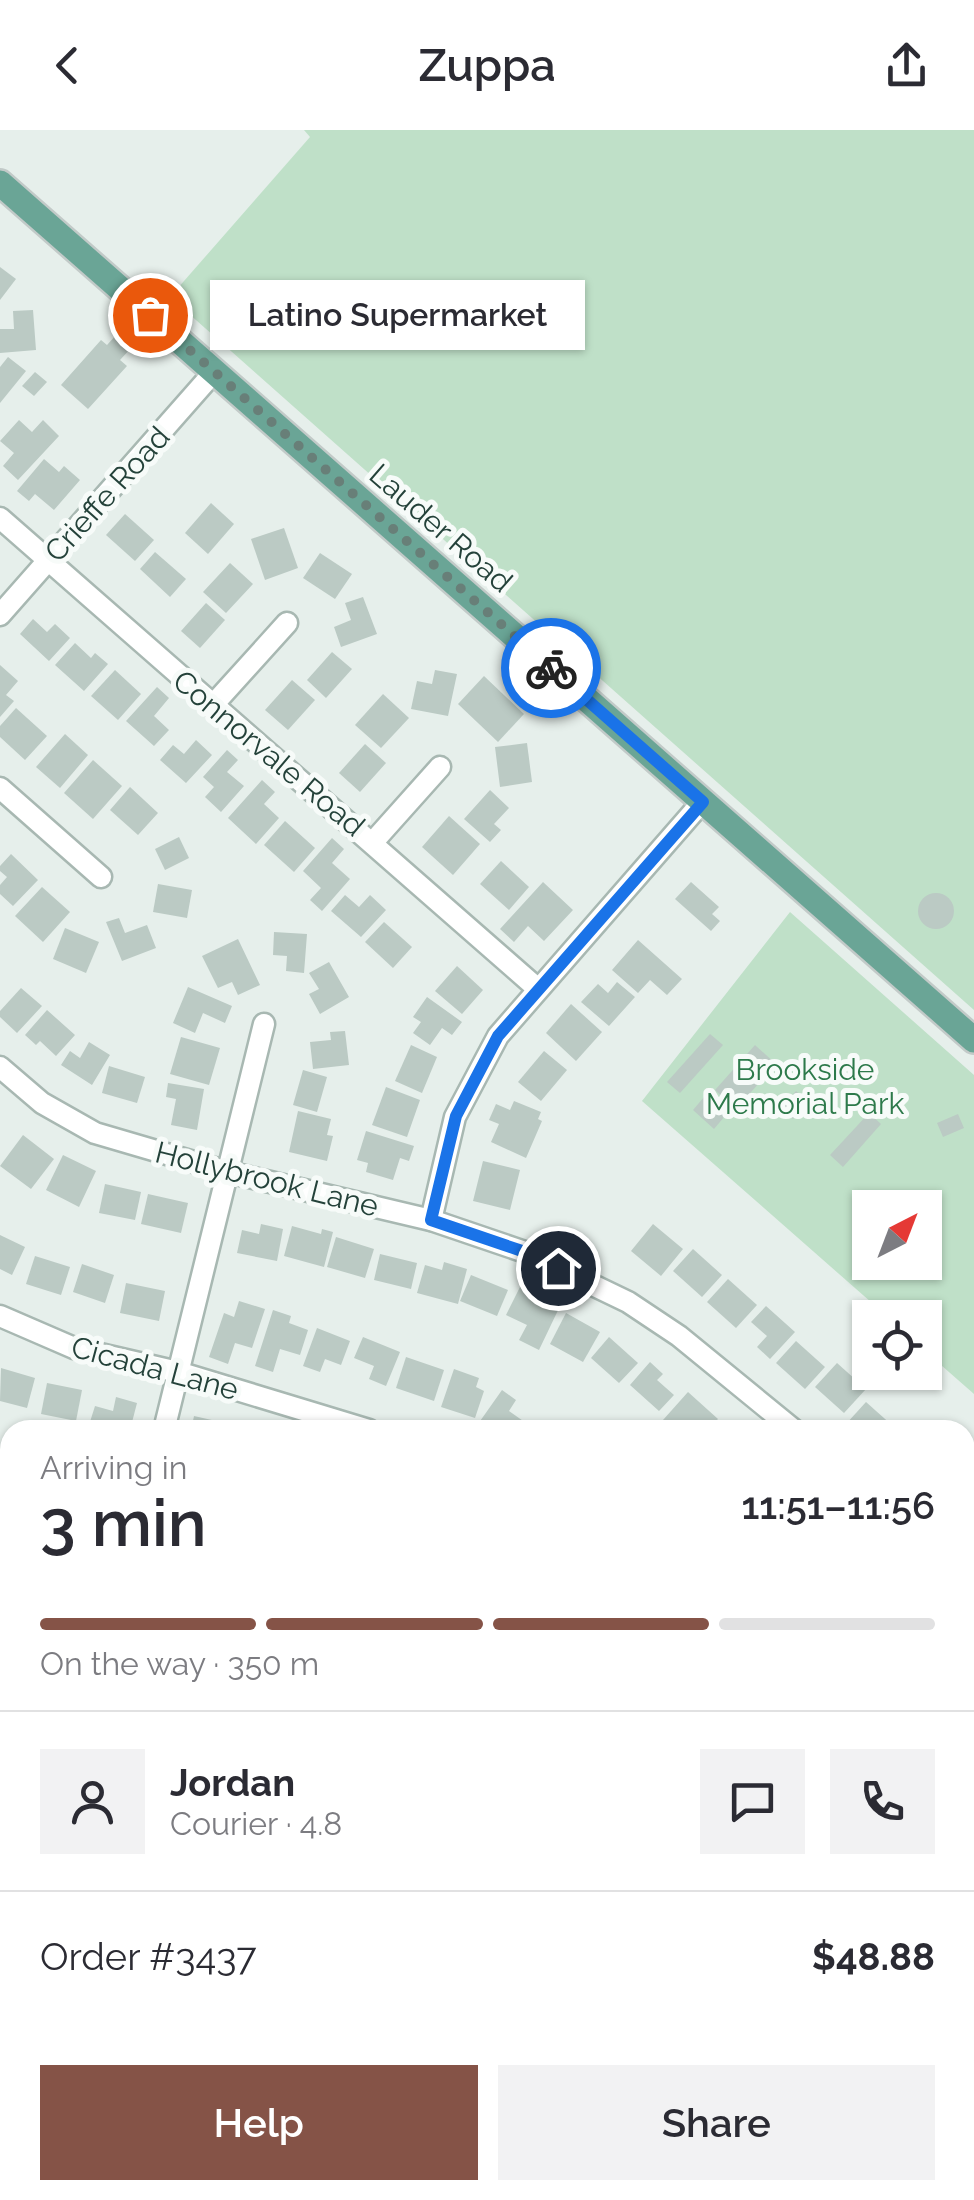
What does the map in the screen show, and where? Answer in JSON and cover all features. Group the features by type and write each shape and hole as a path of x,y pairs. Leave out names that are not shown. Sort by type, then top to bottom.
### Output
{"main road":[{"name":"Lauder Road","path":"0,184 974,1040"}],"street":[{"name":"Crieffe Road","path":"0,615 214,372"},
{"name":"Connorvale Road","path":"0,518 538,989"},
{"path":"212,706 288,623"},
{"path":"373,842 440,766"},
{"path":"0,788 101,877"},
{"path":"431,1220 456,1116 498,1036 703,802"},
{"path":"166,1420 264,1024"},
{"name":"Hollybrook Lane","path":"0,1068 42,1103 96,1133 228,1172 431,1220 522,1251 628,1302 680,1336 782,1420"},
{"name":"Cicada Lane","path":"0,1316 74,1348 178,1372 336,1420"}],"green space":[{"path":"304,130 974,130 974,1010 170,297 310,137"},
{"name":"Brookside Memorial Park","path":"790,912 974,1075 974,1394 942,1366 942,1300 869,1300 642,1101"}],"building":[{"path":"0,267 16,279 0,300"},
{"path":"33,310 36,350 0,353 0,329 14,329 13,311"},
{"path":"117,334 132,347 120,360 127,366 88,409 61,385 101,340 107,345"},
{"path":"8,357 26,371 0,403 0,367"},
{"path":"35,372 47,382 34,396 22,386"},
{"path":"19,420 32,432 43,420 59,436 18,480 3,466 14,453 0,441"},
{"path":"44,459 59,472 64,466 80,480 54,510 35,494 29,501 17,491"},
{"path":"211,503 234,524 208,554 185,533"},
{"path":"125,514 154,540 135,561 106,535"},
{"path":"284,528 298,568 265,580 251,539"},
{"path":"155,552 186,579 170,597 140,569"},
{"path":"320,553 352,574 335,599 303,578"},
{"path":"230,563 253,584 226,613 203,592"},
{"path":"363,597 377,634 341,647 334,627 351,620 345,603"},
{"path":"206,603 225,620 200,648 181,631"},
{"path":"33,619 47,632 55,624 70,638 49,661 20,634"},
{"path":"75,643 91,658 95,653 108,664 84,691 55,665"},
{"path":"332,652 352,669 326,698 307,680"},
{"path":"0,665 18,681 6,695 14,701 0,717"},
{"path":"115,670 141,694 118,720 91,696"},
{"path":"435,670 457,674 448,716 411,709 417,681 432,684"},
{"path":"484,676 524,714 498,742 458,704"},
{"path":"292,680 315,700 288,730 265,710"},
{"path":"157,687 169,698 154,716 169,730 154,746 126,721"},
{"path":"383,694 409,718 381,748 355,725"},
{"path":"16,708 47,736 25,760 0,737 0,726"},
{"path":"65,734 88,755 60,788 36,767"},
{"path":"196,740 212,755 186,783 160,760 173,745 184,754"},
{"path":"527,743 532,782 500,787 495,747"},
{"path":"365,744 386,763 360,792 339,773"},
{"path":"227,750 238,760 227,772 244,786 221,812 205,797 214,787 203,777"},
{"path":"93,760 122,786 93,819 64,793"},
{"path":"262,780 275,792 264,804 279,818 256,844 228,818"},
{"path":"130,787 158,813 138,835 110,810"},
{"path":"490,790 509,808 494,824 501,830 490,842 464,819"},
{"path":"449,816 480,844 453,875 422,847"},
{"path":"285,821 315,848 294,872 264,845"},
{"path":"179,837 189,858 165,870 155,849"},
{"path":"332,838 344,849 332,863 350,879 322,911 310,900 321,888 303,871"},
{"path":"11,854 38,880 13,906 0,894 0,885 7,877 0,866"},
{"path":"501,861 529,887 509,910 480,884"},
{"path":"543,882 573,910 544,941 528,926 514,942 500,929"},
{"path":"691,882 719,907 712,914 720,921 711,931 675,899"},
{"path":"158,884 192,890 187,918 153,912"},
{"path":"42,887 70,912 43,942 15,916"},
{"path":"936,893 949,898 954,911 949,924 936,929 923,924 918,911 923,898"},
{"path":"345,895 359,907 370,895 386,910 361,937 331,911"},
{"path":"119,918 125,933 147,925 156,948 122,961 106,922"},
{"path":"384,922 412,947 393,968 365,942"},
{"path":"65,928 99,942 86,973 53,959"},
{"path":"274,932 307,934 304,973 286,971 287,956 273,955"},
{"path":"238,939 260,985 238,995 232,982 218,988 202,956"},
{"path":"638,940 682,979 667,995 650,980 638,993 612,970"},
{"path":"329,962 349,997 320,1014 309,994 319,989 309,973"},
{"path":"457,966 483,990 462,1014 435,991"},
{"path":"617,982 635,997 609,1026 581,1002 598,984 608,993"},
{"path":"188,987 232,1006 225,1023 203,1013 195,1033 173,1023"},
{"path":"21,988 42,1006 17,1033 0,1017 0,1011"},
{"path":"427,997 462,1022 452,1035 442,1028 430,1045 413,1033 421,1022 413,1017"},
{"path":"571,1004 602,1032 576,1061 546,1033"},
{"path":"47,1010 75,1035 56,1056 40,1041 36,1045 25,1035"},
{"path":"345,1031 349,1065 313,1069 310,1042 331,1040 330,1032"},
{"path":"710,1034 723,1045 680,1093 667,1082"},
{"path":"181,1037 220,1048 209,1085 170,1074"},
{"path":"89,1042 110,1055 92,1085 61,1065 70,1051 80,1058"},
{"path":"411,1045 437,1057 422,1093 395,1081"},
{"path":"755,1045 776,1064 736,1109 715,1090"},
{"path":"544,1051 567,1070 541,1101 518,1082"},
{"path":"109,1066 145,1077 137,1103 102,1093"},
{"path":"303,1070 327,1077 317,1112 293,1105"},
{"path":"168,1083 204,1089 197,1130 171,1125 176,1099 166,1097"},
{"path":"386,1087 420,1100 407,1137 372,1125"},
{"path":"796,1091 808,1102 793,1119 780,1108"},
{"path":"704,1097 725,1116 714,1129 693,1110"},
{"path":"514,1101 541,1112 538,1119 542,1121 526,1158 491,1142 499,1124 489,1120 496,1104 510,1110"},
{"path":"298,1111 331,1119 327,1135 333,1136 327,1161 289,1152"},
{"path":"869,1113 881,1124 843,1167 830,1155"},
{"path":"958,1114 964,1128 943,1137 937,1123"},
{"path":"366,1131 414,1146 409,1161 400,1158 393,1180 366,1172 368,1163 357,1160"},
{"path":"23,1135 54,1159 31,1189 0,1166"},
{"path":"63,1155 96,1171 79,1207 46,1190"},
{"path":"483,1161 520,1170 510,1210 473,1201"},
{"path":"105,1184 141,1192 135,1220 99,1213"},
{"path":"148,1194 188,1203 181,1233 141,1224"},
{"path":"261,1224 283,1229 277,1261 237,1253 242,1230 259,1234"},
{"path":"653,1224 683,1249 661,1276 631,1251"},
{"path":"292,1226 321,1234 322,1229 333,1232 324,1267 284,1256"},
{"path":"0,1235 25,1247 12,1275 0,1269"},
{"path":"336,1237 374,1249 365,1278 327,1267"},
{"path":"693,1249 722,1275 702,1297 673,1271"},
{"path":"380,1254 417,1263 411,1289 374,1280"},
{"path":"35,1256 70,1267 61,1295 26,1284"},
{"path":"444,1262 467,1269 458,1304 417,1293 425,1265 442,1270"},
{"path":"82,1264 114,1275 105,1303 73,1292"},
{"path":"471,1275 508,1290 497,1316 460,1301"},
{"path":"526,1275 541,1283 536,1292 561,1304 539,1350 519,1340 527,1325 506,1315"},
{"path":"728,1279 757,1305 736,1328 707,1302"},
{"path":"126,1283 165,1291 159,1321 120,1313"},
{"path":"239,1301 265,1309 252,1348 235,1343 228,1364 209,1357 224,1313 234,1317"},
{"path":"766,1306 795,1332 770,1359 757,1347 767,1336 751,1322"},
{"path":"273,1310 291,1316 289,1323 308,1330 300,1355 280,1349 273,1372 255,1366"},
{"path":"566,1313 600,1332 583,1362 550,1344"},
{"path":"317,1328 350,1341 341,1365 325,1359 320,1372 303,1366"},
{"path":"363,1337 400,1352 386,1386 369,1379 374,1366 354,1358"},
{"path":"609,1337 638,1363 619,1383 591,1358"},
{"path":"796,1341 825,1367 805,1389 776,1363"},
{"path":"406,1357 444,1370 434,1401 396,1388"},
{"path":"650,1362 663,1374 657,1380 674,1395 659,1411 630,1385"},
{"path":"837,1363 852,1376 852,1390 865,1390 844,1413 815,1387"},
{"path":"1,1368 35,1378 27,1408 0,1401"},
{"path":"454,1369 479,1378 476,1387 484,1391 475,1418 441,1407"},
{"path":"47,1383 82,1390 76,1420 41,1414"},
{"path":"502,1390 516,1400 509,1411 522,1420 481,1420"},
{"path":"688,1392 718,1419 717,1420 663,1420"},
{"path":"116,1397 137,1403 133,1420 91,1420 95,1406 113,1411"},
{"path":"866,1402 886,1420 850,1420"}],"way so far":[{"path":"150,315 551,668"}],"place":[{"name":"Latino Supermarket","path":"150,315"}],"route":[{"path":"551,668 703,802 498,1036 456,1116 431,1220 522,1251 558,1268"}]}
